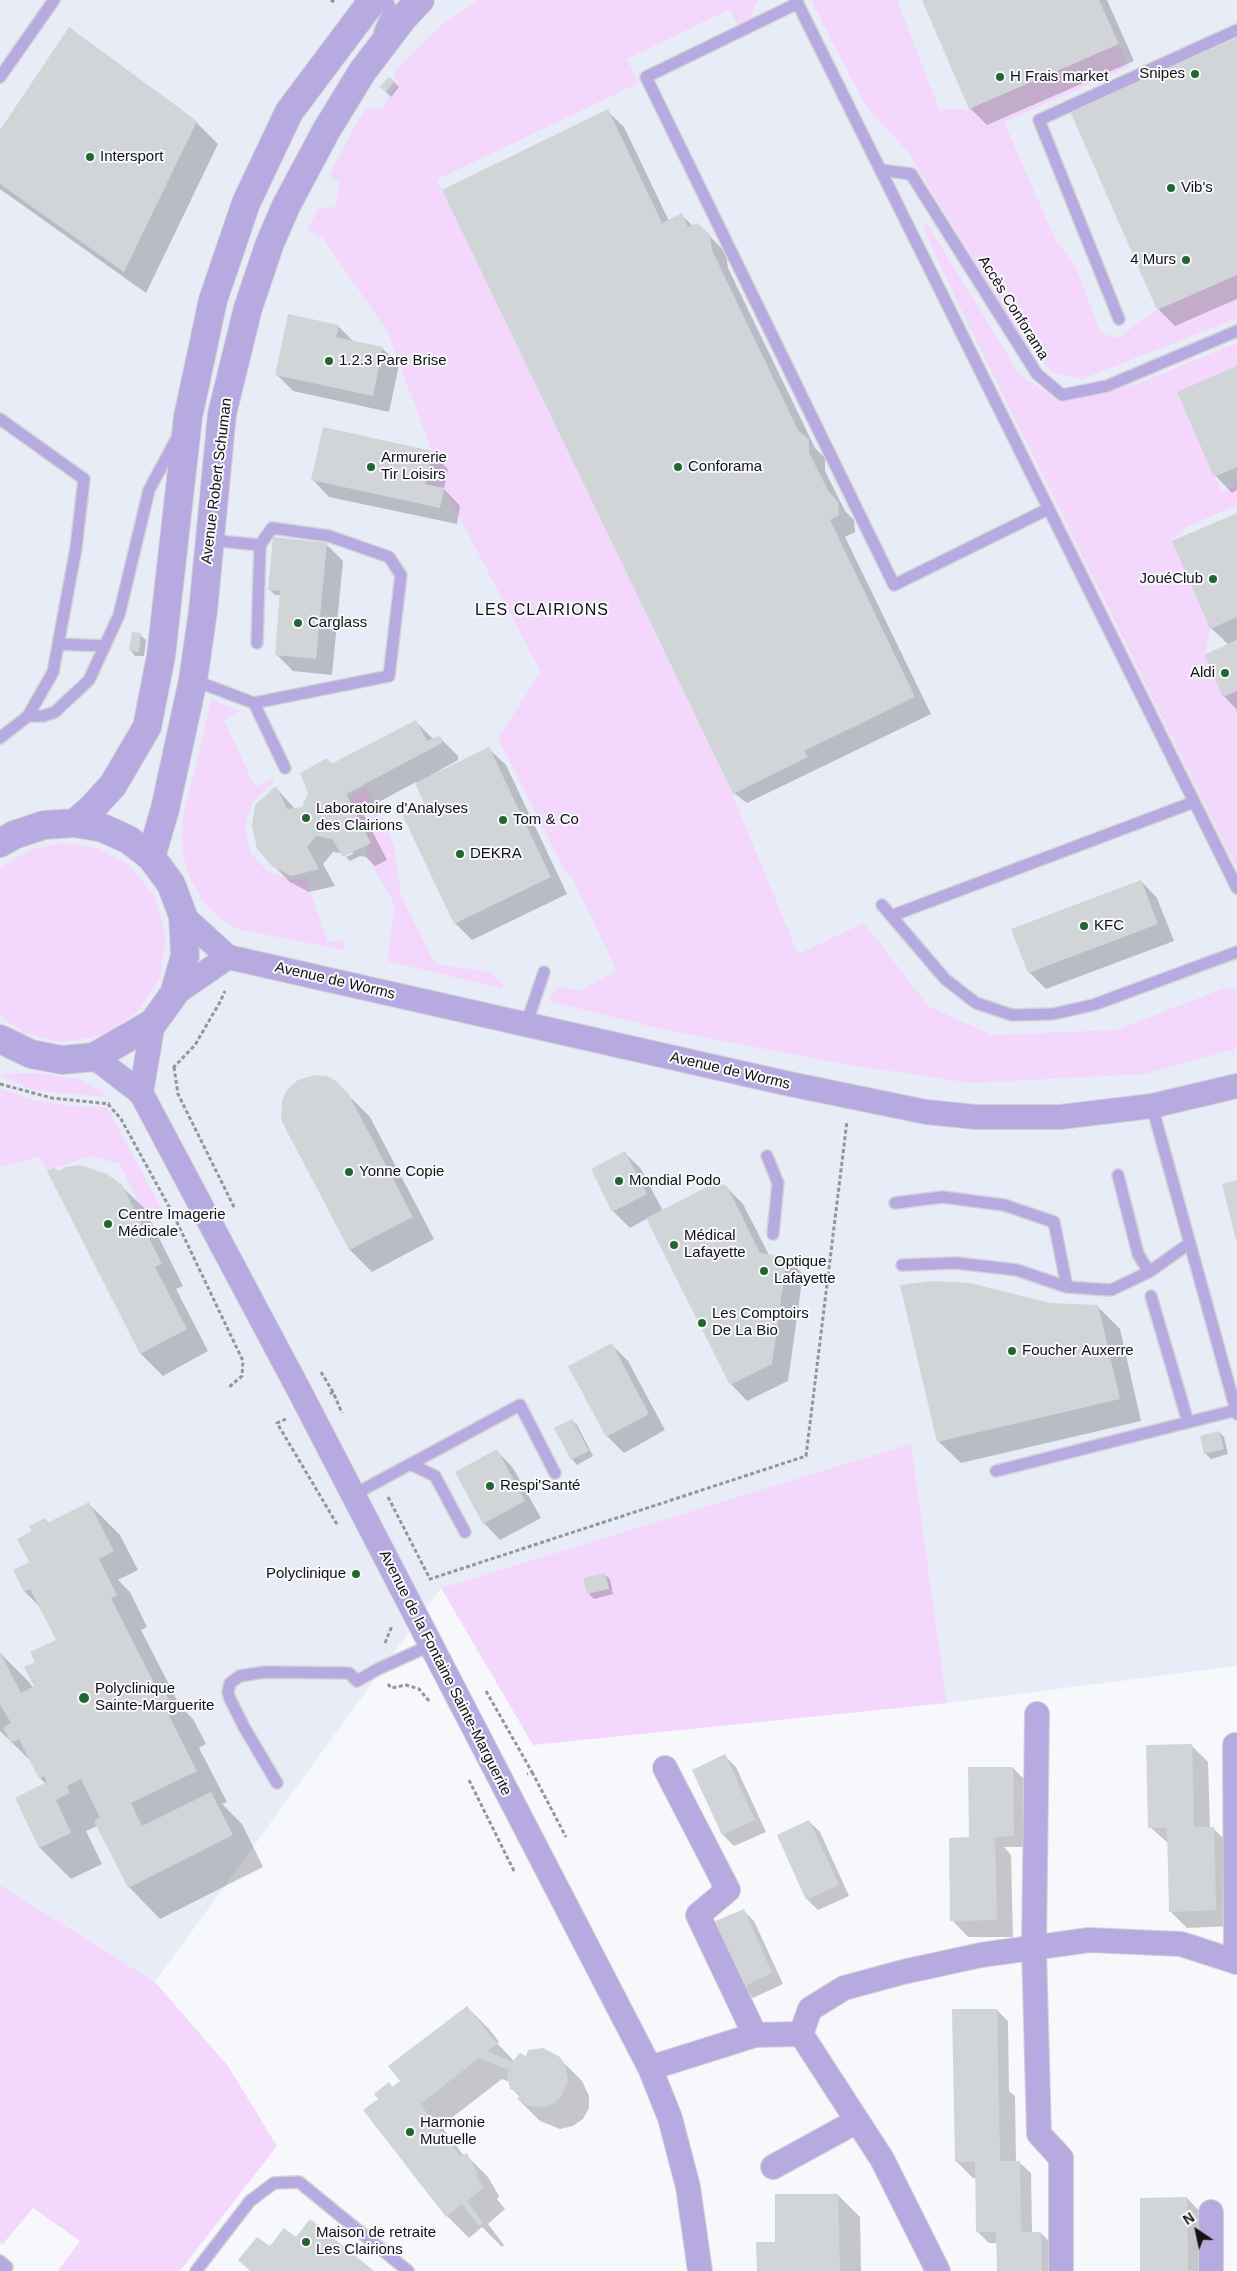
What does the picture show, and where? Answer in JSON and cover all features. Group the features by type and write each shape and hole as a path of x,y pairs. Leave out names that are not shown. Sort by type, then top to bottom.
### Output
{"street":[{"path":"75,823 113,785 147,727 161,656 188,417 213,300 246,203 289,112 373,0"},
{"name":"Avenue Robert Schuman","path":"151,857 165,809 193,680 203,611 222,414 248,308 270,243 286,206 326,131 362,72 403,18 420,0"},
{"path":"0,843 44,825 75,823 103,828 129,840 151,857 171,884 183,916 185,956 174,994"},
{"name":"Avenue de Worms","path":"183,916 228,957 784,1083 926,1112 976,1117 1060,1117 1152,1106 1237,1086"},
{"path":"0,1039 31,1054 62,1060 94,1057 153,1023 174,994 228,957"},
{"path":"141,1093 153,1023"},
{"path":"0,1062 31,1054"},
{"name":"Avenue de la Fontaine Sainte-Marguerite","path":"94,1057 141,1093 353,1495 650,2068 670,2118 688,2187 700,2271"},
{"path":"1037,1714 1034,1948 1039,2134 1061,2158 1060,2271"},
{"path":"801,2034 810,2009 844,1988 971,1957 1089,1940 1181,1944 1237,1962 1235,1745"},
{"path":"665,1768 728,1890 698,1915 755,2035"},
{"path":"650,2068 755,2035 801,2034"},
{"path":"801,2034 882,2159 938,2271"},
{"path":"773,2167 857,2121"},
{"path":"1211,2212 1212,2271"}],"lane":[{"path":"0,77 54,0"},
{"path":"362,72 390,8 387,0"},
{"path":"1048,509 894,585 646,77 797,1 1237,888"},
{"path":"1119,318 1039,120 1237,30"},
{"name":"Accès Conforama","path":"881,170 911,174 1037,374 1062,395 1107,386 1237,331"},
{"path":"28,716 42,716 55,712 89,680 119,615 149,490 188,417"},
{"path":"0,419 84,479 76,548 53,672 28,716 0,738"},
{"path":"193,680 254,703 389,676 401,575 389,557 329,536 272,528 260,545 257,643"},
{"path":"209,540 260,545"},
{"path":"58,644 105,646"},
{"path":"254,703 285,768"},
{"path":"891,916 1194,802"},
{"path":"882,906 945,979 976,1003 1012,1015 1053,1014 1093,1005 1237,952"},
{"path":"526,1025 544,972"},
{"path":"996,1470 1188,1422 1236,1412 1152,1106"},
{"path":"767,1156 778,1183 773,1234"},
{"path":"1118,1174 1138,1254 1149,1272"},
{"path":"895,1203 942,1197 1004,1205 1054,1222 1067,1287"},
{"path":"902,1265 956,1263 1017,1270 1067,1287 1111,1290 1149,1272 1190,1244"},
{"path":"1151,1296 1188,1422"},
{"path":"353,1495 520,1405 555,1473"},
{"path":"410,1464 435,1476 464,1532"},
{"path":"277,1784 230,1699 228,1692 230,1683 240,1676 265,1672 349,1673 357,1681 378,1669 431,1645"},
{"path":"196,2271 250,2201 274,2182 299,2182 408,2271"},
{"path":"0,2261 7,2267 4,2271"}],"path":[{"path":"169,1072 195,1045 226,988"},
{"path":"174,1068 178,1094 236,1212"},
{"path":"0,1084 52,1098 108,1104 116,1102"},
{"path":"108,1104 120,1119 173,1214 243,1361 242,1376 228,1388"},
{"path":"379,1481 430,1579 806,1456 847,1120"},
{"path":"320,1371 334,1392 344,1416"},
{"path":"327,1396 334,1392"},
{"path":"532,1772 566,1837"}],"shaded area":[{"path":"0,0 1237,0 1237,1666 947,1703 911,1445 441,1588 155,1982 0,1885"},
{"path":"479,0 758,0 749,21 738,27 730,9 627,59 639,83 436,180 729,787 798,954 864,923 928,1006 992,1035 1117,1030 1227,987 1237,990 1237,1048 1145,1074 972,1083 849,1065 661,1029 552,1002 549,999 559,986 579,991 617,971 572,877 564,870 498,738 541,672 444,488 425,484 432,451 387,331 323,238 307,230 319,208 336,207 340,183 329,176 357,122 366,109 383,108 397,85 394,72 444,23"},
{"path":"811,0 897,0 939,109 969,109 1119,44 1128,67 1004,122 1055,239 1075,266 1101,333 1118,338 1157,310 1237,275 1237,318 1082,379 1053,373 1026,345 908,152 866,106"},
{"path":"927,224 1020,375 1060,402 1134,385 1237,343 1237,366 1177,393 1222,492 1237,486 1237,505 1186,527 1172,541 1210,629 1205,656 1223,697 1237,691 1237,869 958,303 923,227"},
{"path":"211,699 240,711 224,720 255,787 272,779 275,781 252,803 245,826 250,852 267,871 292,880 305,877 328,942 345,940 343,950 237,929 220,919 203,901 191,880 184,858 182,838 183,815"},
{"path":"366,787 394,845 401,896 435,964 490,972 503,984 503,989 387,961 395,905 365,852 371,843 348,797"},
{"path":"63,843 98,848 129,865 155,897 166,937 160,978 137,1012 103,1036 62,1042 23,1033 0,1015 0,869 29,850"},
{"path":"8,1073 39,1073 79,1079 103,1092 108,1097 49,1092 29,1088 0,1075"},
{"path":"0,1088 32,1100 72,1106 107,1107 161,1208 144,1214 120,1164 90,1156 47,1171 39,1156 0,1168"},
{"path":"911,1444 947,1703 533,1745 441,1588"},
{"path":"0,1885 155,1982 228,2066 277,2146 180,2271 58,2271 80,2241 33,2208 2,2245 0,2243"}],"building":[{"name":"H Frais market","path":"922,0 1099,0 1119,44 969,109"},
{"name":"Intersport","path":"69,27 197,121 124,272 0,184 0,130"},
{"path":"1237,38 1237,275 1157,310 1070,111"},
{"path":"389,77 395,81 386,92 379,87"},
{"name":"Conforama","path":"608,109 662,223 682,213 688,227 698,223 710,235 712,250 798,430 809,440 809,453 829,492 838,502 839,515 830,520 915,697 804,751 808,757 733,794 442,190"},
{"name":"1.2.3 Pare Brise","path":"288,314 339,325 336,337 383,347 373,396 275,375"},
{"path":"1237,366 1237,467 1214,477 1177,392"},
{"name":"Armurerie Tir Loisirs","path":"323,427 432,451 425,484 444,488 440,508 311,480"},
{"name":"JouéClub","path":"1237,513 1237,617 1210,629 1172,541"},
{"name":"Carglass","path":"273,537 327,543 316,659 275,655 280,591 268,590"},
{"path":"132,632 141,633 139,652 129,651"},
{"name":"Aldi","path":"1237,640 1237,691 1223,697 1204,655"},
{"name":"Laboratoire d'Analyses des Clairions","path":"416,720 427,741 438,736 442,738 442,743 346,794 371,843 343,857 332,839 316,836 307,847 319,869 291,876 272,866 257,849 252,826 255,805 276,786 287,809 302,807 308,793 300,773 327,758 331,764"},
{"name":"DEKRA","path":"489,747 551,877 454,924 402,814 424,803 415,783"},
{"name":"KFC","path":"1141,880 1158,924 1028,973 1011,929"},
{"name":"Yonne Copie","path":"315,1075 327,1076 336,1081 348,1093 413,1217 349,1250 281,1119 282,1100 287,1090 298,1080"},
{"name":"Mondial Podo","path":"625,1151 647,1194 612,1212 591,1169"},
{"name":"Centre Imagerie Médicale","path":"80,1165 107,1174 122,1185 162,1264 155,1267 187,1329 140,1354 47,1171 54,1168 60,1171 65,1167"},
{"path":"1237,1180 1237,1240 1236,1240 1222,1184"},
{"path":"717,1182 727,1186 760,1253 787,1257 772,1364 730,1385 646,1218"},
{"name":"Foucher Auxerre","path":"932,1281 970,1283 1050,1303 1098,1305 1120,1399 937,1442 900,1285"},
{"path":"612,1343 649,1414 606,1437 568,1366"},
{"path":"572,1419 589,1451 571,1460 554,1428"},
{"path":"1219,1431 1224,1449 1204,1454 1200,1436"},
{"name":"Respi'Santé","path":"497,1449 525,1501 483,1524 455,1472"},
{"name":"Polyclinique Sainte-Marguerite","path":"89,1502 114,1551 99,1559 117,1595 111,1598 157,1689 162,1687 176,1713 169,1716 197,1771 131,1803 142,1826 211,1792 233,1835 128,1888 94,1821 100,1818 81,1779 67,1786 70,1793 56,1800 71,1833 39,1848 15,1798 47,1782 44,1776 39,1779 19,1739 11,1743 3,1728 11,1723 0,1704 0,1652 21,1693 34,1686 24,1667 35,1662 30,1652 56,1640 30,1589 24,1592 13,1570 29,1562 17,1539 32,1531 29,1526 45,1518 47,1523"},
{"path":"605,1573 609,1589 587,1594 583,1578"},
{"path":"1192,1744 1194,1827 1214,1827 1216,1910 1169,1912 1167,1828 1148,1828 1146,1745"},
{"path":"725,1754 755,1820 722,1835 692,1770"},
{"path":"968,1767 1013,1767 1014,1836 995,1837 997,1920 950,1921 949,1838 969,1837"},
{"path":"809,1820 839,1885 806,1900 777,1835"},
{"path":"744,1909 772,1973 740,1988 711,1923"},
{"name":"Harmonie Mutuelle","path":"467,2006 497,2044 487,2051 512,2062 520,2053 526,2056 528,2050 543,2048 560,2057 565,2065 568,2080 561,2097 555,2102 545,2107 529,2106 517,2099 521,2094 510,2089 507,2075 509,2070 479,2058 420,2104 460,2156 467,2153 478,2174 476,2176 484,2187 467,2201 483,2223 479,2226 462,2204 446,2217 363,2110 378,2099 374,2094 389,2082 392,2087 400,2081 388,2066"},
{"path":"952,2009 997,2009 1000,2161 1020,2161 1021,2232 1041,2232 1042,2271 997,2271 996,2232 976,2232 975,2162 955,2162"},
{"path":"775,2194 838,2194 840,2271 757,2271 756,2242 775,2242"},
{"path":"1187,2197 1188,2271 1140,2271 1140,2198"},
{"name":"Maison de retraite Les Clairions","path":"310,2219 374,2271 250,2271 238,2260 257,2237 270,2246 284,2228 296,2237"}],"place":[{"name":"Snipes","path":"1195,74"},
{"name":"H Frais market","path":"1000,77"},
{"name":"Intersport","path":"90,157"},
{"name":"Vib's","path":"1171,188"},
{"name":"4 Murs","path":"1186,260"},
{"name":"1.2.3 Pare Brise","path":"329,361"},
{"name":"Armurerie Tir Loisirs","path":"371,467"},
{"name":"Conforama","path":"678,467"},
{"name":"JouéClub","path":"1213,579"},
{"name":"Carglass","path":"298,623"},
{"name":"Aldi","path":"1225,673"},
{"name":"Laboratoire d'Analyses des Clairions","path":"306,818"},
{"name":"Tom & Co","path":"503,820"},
{"name":"DEKRA","path":"460,854"},
{"name":"KFC","path":"1084,926"},
{"name":"Yonne Copie","path":"349,1172"},
{"name":"Mondial Podo","path":"619,1181"},
{"name":"Centre Imagerie Médicale","path":"108,1224"},
{"name":"Médical Lafayette","path":"674,1245"},
{"name":"Optique Lafayette","path":"764,1271"},
{"name":"Les Comptoirs De La Bio","path":"702,1323"},
{"name":"Foucher Auxerre","path":"1012,1351"},
{"name":"Respi'Santé","path":"490,1486"},
{"name":"Polyclinique","path":"356,1574"},
{"name":"Polyclinique Sainte-Marguerite","path":"84,1698"},
{"name":"Harmonie Mutuelle","path":"410,2132"},
{"name":"Maison de retraite Les Clairions","path":"306,2242"}],"district":[{"name":"LES CLAIRIONS","path":"542,611"}]}
